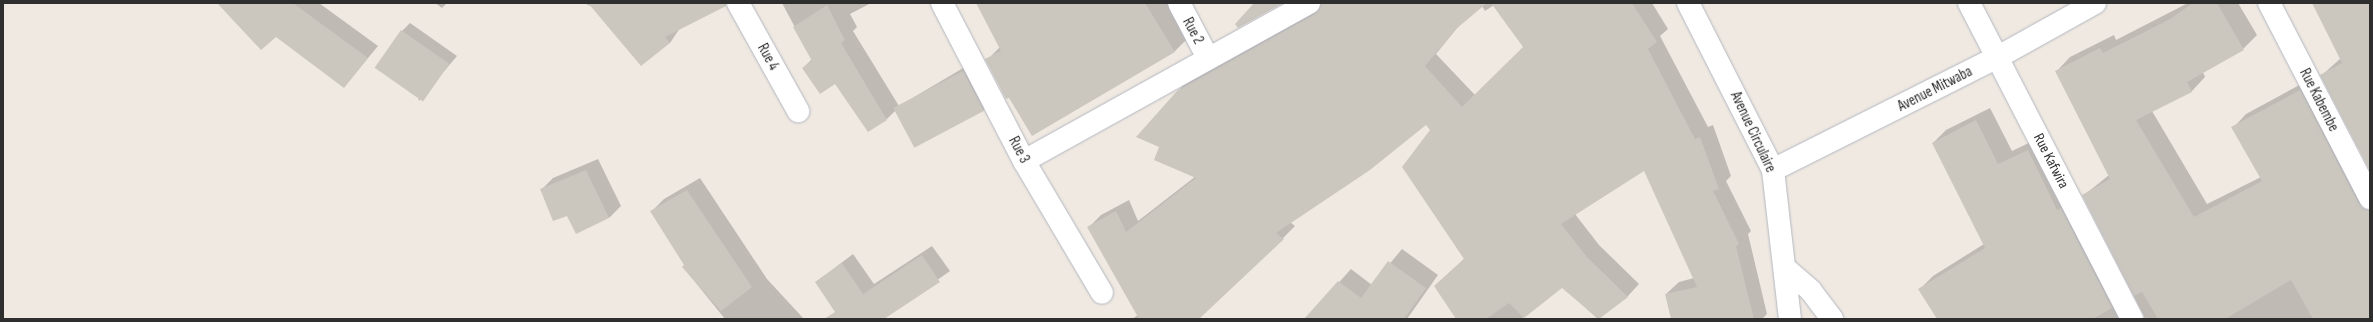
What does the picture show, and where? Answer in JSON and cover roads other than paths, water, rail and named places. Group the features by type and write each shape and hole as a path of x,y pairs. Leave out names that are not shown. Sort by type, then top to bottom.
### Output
{"street":[{"name":"Rue 4","path":"738,3 798,111"},
{"name":"Rue 3","path":"942,3 1024,161 1102,293"},
{"name":"Rue 2","path":"1179,3 1208,58"},
{"path":"1024,161 1309,3"},
{"name":"Avenue Circulaire","path":"1688,3 1773,170 1786,269 1790,319"},
{"name":"Rue Kafwira","path":"1970,3 2132,319"},
{"name":"Avenue Mitwaba","path":"1773,170 1998,57 2095,3"},
{"name":"Rue Kabembe","path":"2268,3 2370,198"},
{"path":"1786,269 1811,292 1832,319"}]}
